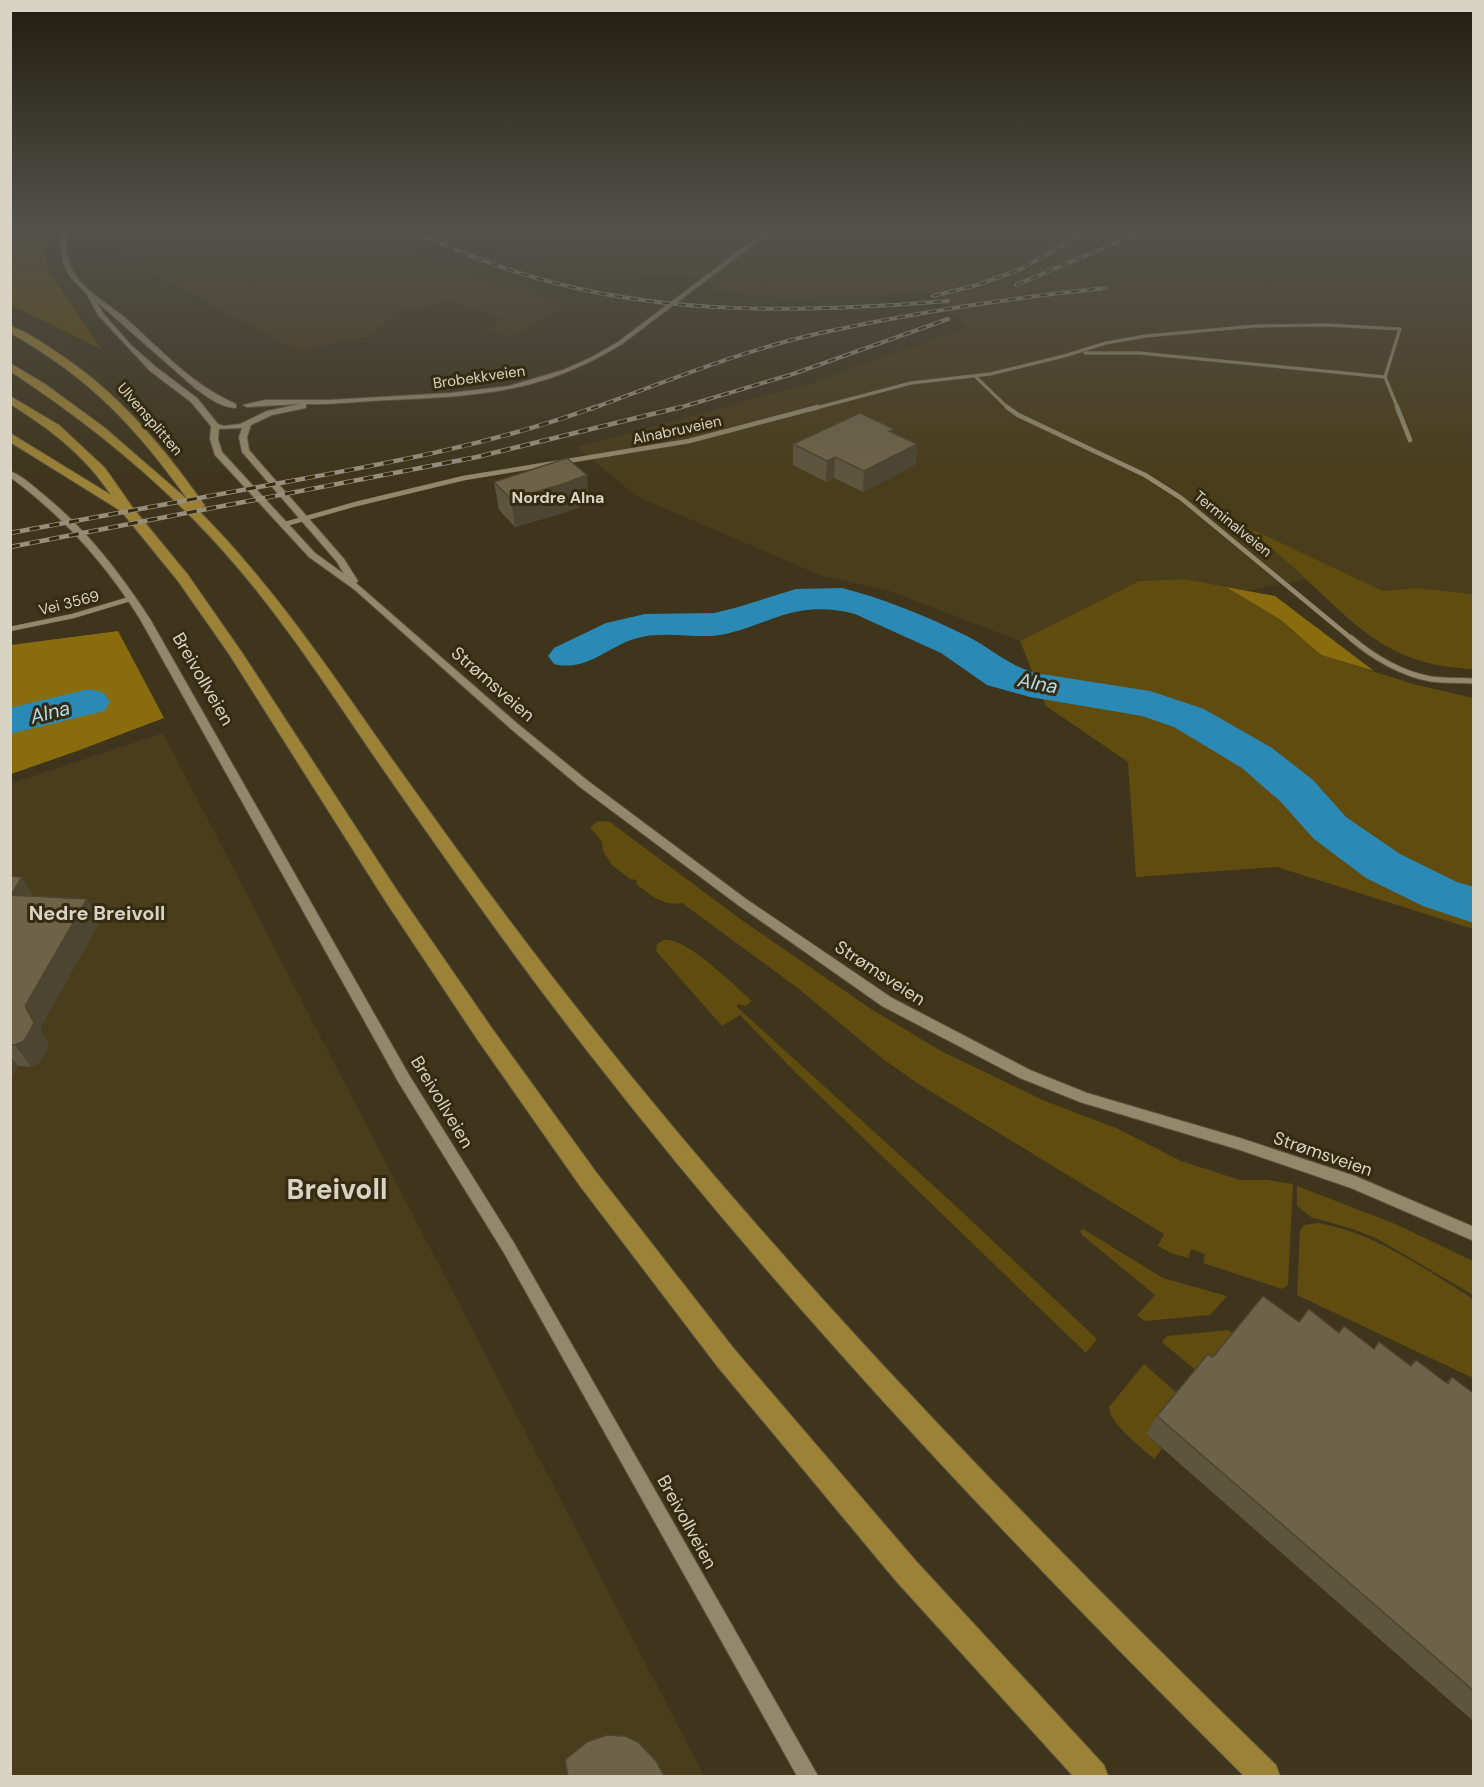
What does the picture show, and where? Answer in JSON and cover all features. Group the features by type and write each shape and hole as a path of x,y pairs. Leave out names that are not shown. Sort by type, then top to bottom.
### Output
{"highway":[{"name":"Ulvensplitten","path":"10,329 75,368 124,410 179,478 237,559"},
{"path":"10,366 75,410 120,445 166,485 237,559 312,657 551,990 722,1200 948,1456 1086,1598 1265,1776"},
{"path":"10,399 55,427 101,471 128,511 183,578 441,971 532,1102 654,1266 726,1358 906,1570 1093,1776"},
{"path":"10,436 128,511"}],"main road":[{"path":"98,310 140,358 214,416 230,428 247,424"},
{"path":"112,310 171,365 216,398 233,406"},
{"name":"Brobekkveien","path":"214,416 233,406 285,401 319,402 482,393 532,383 574,369 620,343 663,310"},
{"name":"Brobekkveien","path":"247,424 258,417 319,402"},
{"path":"247,405 259,411 258,417"},
{"name":"Strømsveien","path":"214,416 214,439 218,453 312,555 355,586 467,687 584,784 742,902 887,1002 1025,1074 1085,1098 1240,1144 1336,1176 1473,1234"},
{"name":"Strømsveien","path":"247,424 243,437 245,450 341,561 355,586"},
{"name":"Breivollveien","path":"10,474 67,518 133,598 169,658 404,1079 509,1248 808,1776"}],"street":[{"name":"Alnabruveien","path":"282,525 475,476 689,441 916,382 941,378 976,377 1075,353 1108,342 1243,326 1329,324 1400,329 1385,377 1139,353 1075,353"},
{"name":"Terminalveien","path":"976,377 1002,404 1018,415 1145,475 1181,498 1363,648 1413,674 1431,678 1473,681"},
{"path":"1385,377 1410,440"},
{"name":"Vei 3569","path":"10,628 73,616 133,598"}],"shaded area":[{"path":"22,310 75,310 101,349"},
{"path":"221,310 404,310 397,312 369,337 298,351"},
{"path":"477,310 560,310 510,337 484,331 502,318"},
{"path":"949,310 1473,310 1473,594 1416,588 1383,591 1250,529 1307,579 1246,591 1186,579 1139,581 1020,641 887,590 822,576 636,496 577,447 809,384 967,327"},
{"path":"1247,527 1383,591 1416,588 1473,594 1473,669 1422,661 1382,644 1346,617"},
{"path":"1186,579 1226,587 1281,620 1321,655 1413,684 1473,698 1473,929 1277,867 1136,877 1128,762 1046,706 1020,641 1139,581"},
{"path":"1226,587 1275,596 1374,671 1321,655 1281,620"},
{"path":"118,631 164,718 11,774 11,645"},
{"path":"163,733 704,1776 11,1776 10,784"},
{"path":"598,821 610,822 743,921 871,1009 941,1051 1045,1101 1116,1128 1181,1161 1240,1180 1267,1180 1293,1184 1288,1285 1282,1289 1203,1263 1205,1254 1191,1249 1188,1258 1158,1246 1164,1234 917,1083 883,1059 799,989 682,903 663,902 636,884 637,880 630,879 612,865 603,851 602,842 590,827"},
{"path":"664,940 685,946 697,954 752,1001 746,1006 738,1004 737,1007 959,1209 1097,1339 1086,1353 795,1072 740,1015 722,1026 656,951 657,944"},
{"path":"1297,1186 1393,1223 1473,1261 1473,1295 1378,1239 1311,1217 1297,1206"},
{"path":"1318,1223 1360,1235 1379,1244 1418,1264 1473,1299 1473,1378 1297,1295 1300,1231 1304,1225"},
{"path":"1083,1229 1163,1278 1227,1296 1210,1315 1145,1321 1137,1315 1155,1295 1082,1235 1080,1231"},
{"path":"1228,1330 1237,1337 1204,1377 1162,1342 1167,1336"},
{"path":"1144,1364 1179,1395 1147,1435 1162,1449 1154,1459 1120,1428 1110,1413 1109,1407"}],"building":[{"path":"860,413 894,429 889,431 917,444 864,471 835,457 827,461 793,444"},
{"path":"567,458 587,475 511,499 494,482"},
{"path":"10,876 22,877 11,895 87,899 25,1006 34,1023 24,1041 15,1045 10,1045"},
{"path":"1263,1296 1299,1322 1309,1309 1339,1333 1344,1326 1374,1349 1379,1342 1411,1366 1416,1360 1448,1384 1452,1377 1473,1393 1473,1690 1157,1416 1208,1354 1213,1357"},
{"path":"607,1735 625,1736 638,1742 656,1761 664,1776 568,1776 565,1760 587,1742"}],"waterway":[{"name":"Alna","path":"568,656 620,631 645,625 714,624 744,618 796,600 842,599 868,606 955,645 1001,676 1030,685 1150,704 1189,718 1257,758 1297,791 1330,828 1383,866 1440,894 1474,905"},
{"name":"Alna","path":"10,721 89,702"}],"railway":[{"path":"591,409 766,347 825,332 939,310"},
{"path":"675,409 793,374 948,319"},
{"path":"10,533 407,459 521,431 595,407"},
{"path":"10,547 477,457 681,407"}],"district":[{"name":"Nordre Alna","path":"558,497"},
{"name":"Nedre Breivoll","path":"97,913"},
{"name":"Breivoll","path":"337,1189"}]}
